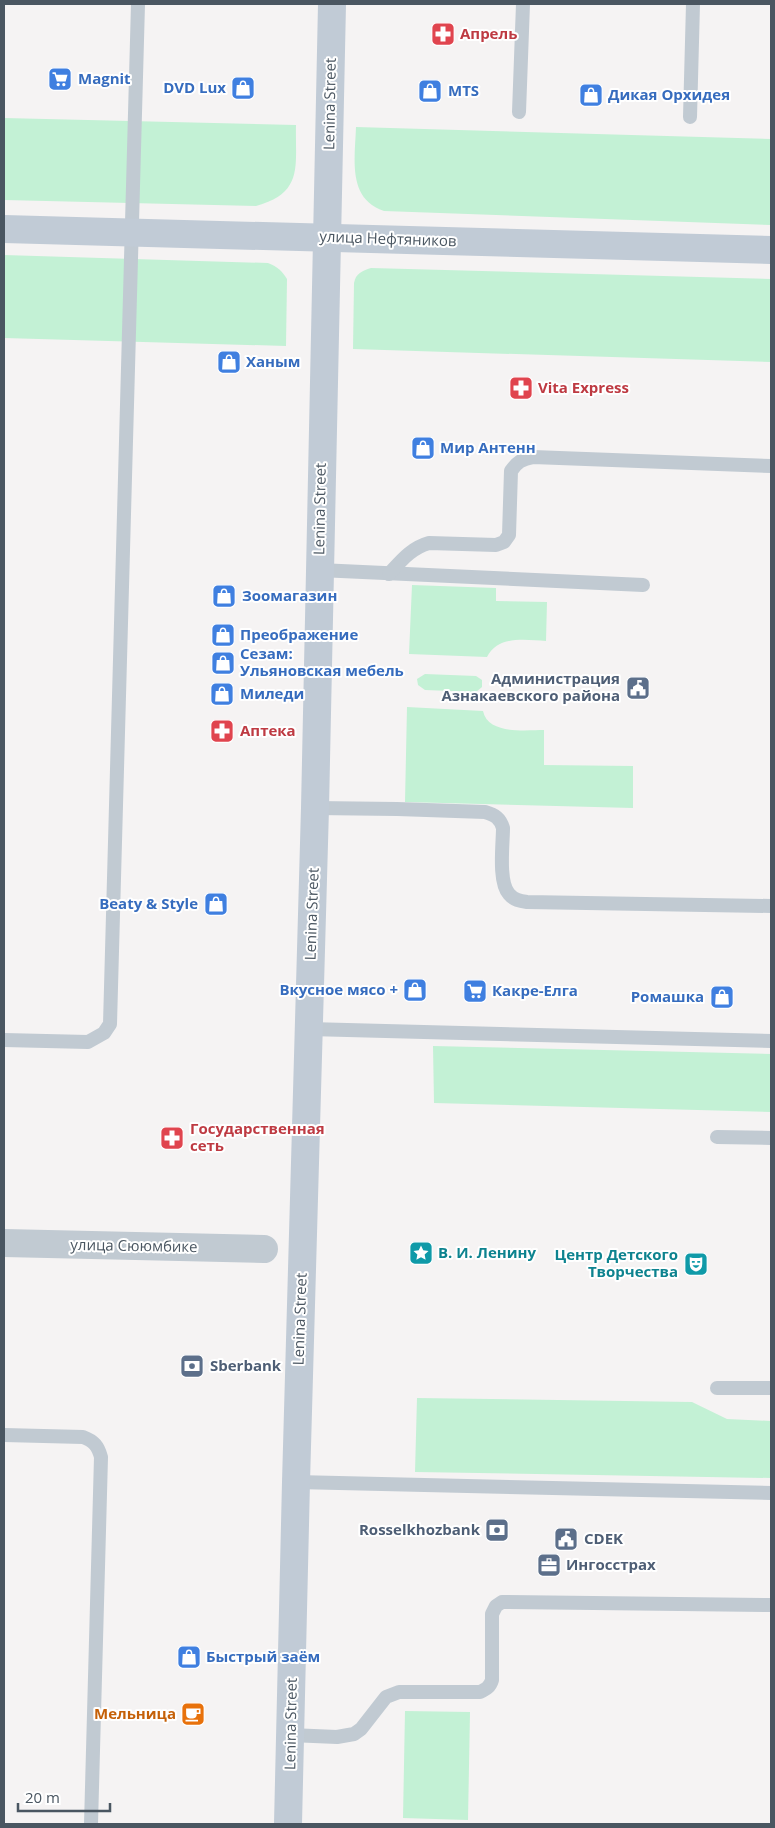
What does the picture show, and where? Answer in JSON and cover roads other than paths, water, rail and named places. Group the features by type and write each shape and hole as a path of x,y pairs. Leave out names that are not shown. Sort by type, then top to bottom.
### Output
{"main road":[{"name":"Lenina Street","path":"288,1824 315,808 332,4"},
{"name":"улица Нефтяников","path":"4,229 771,250"}],"street":[{"name":"улица Сююмбике","path":"4,1243 264,1249"}],"lane":[{"path":"4,1040 88,1042 104,1033 110,1024 138,4"},
{"path":"519,112 523,4"},
{"path":"690,117 693,4"},
{"path":"389,574 404,557 420,546 429,543 491,545 504,542 509,535 510,471 516,463 525,459 533,457 771,466"},
{"path":"319,570 643,585"},
{"path":"315,808 485,812 494,815 501,822 503,828 504,886 509,895 517,900 537,902 771,906"},
{"path":"309,1029 771,1041"},
{"path":"717,1137 771,1138"},
{"path":"717,1388 771,1388"},
{"path":"4,1435 83,1437 92,1440 99,1448 101,1457 91,1824"},
{"path":"296,1482 771,1493"},
{"path":"290,1735 337,1737 354,1734 361,1730 386,1697 400,1692 480,1692 486,1689 490,1686 492,1680 492,1614 496,1606 502,1602 771,1605"}],"place":[{"name":"Апрель","path":"443,34"},
{"name":"Magnit","path":"60,79"},
{"name":"DVD Lux","path":"243,88"},
{"name":"MTS","path":"430,91"},
{"name":"Дикая Орхидея","path":"591,95"},
{"name":"Ханым","path":"229,362"},
{"name":"Vita Express","path":"521,388"},
{"name":"Мир Антенн","path":"423,448"},
{"name":"Зоомагазин","path":"224,596"},
{"name":"Преображение","path":"223,635"},
{"name":"Сезам: Ульяновская мебель","path":"223,663"},
{"name":"Администрация Азнакаевского района","path":"638,688"},
{"name":"Миледи","path":"222,694"},
{"name":"Аптека","path":"222,731"},
{"name":"Beaty & Style","path":"216,904"},
{"name":"Вкусное мясо +","path":"415,990"},
{"name":"Какре-Елга","path":"475,991"},
{"name":"Ромашка","path":"722,997"},
{"name":"Государственная сеть","path":"172,1138"},
{"name":"В. И. Ленину","path":"421,1253"},
{"name":"Центр Детского Творчества","path":"696,1264"},
{"name":"Sberbank","path":"192,1366"},
{"name":"Rosselkhozbank","path":"497,1530"},
{"name":"CDEK","path":"566,1539"},
{"name":"Ингосстрах","path":"549,1565"},
{"name":"Быстрый заём","path":"189,1657"},
{"name":"Мельница","path":"193,1714"}]}
